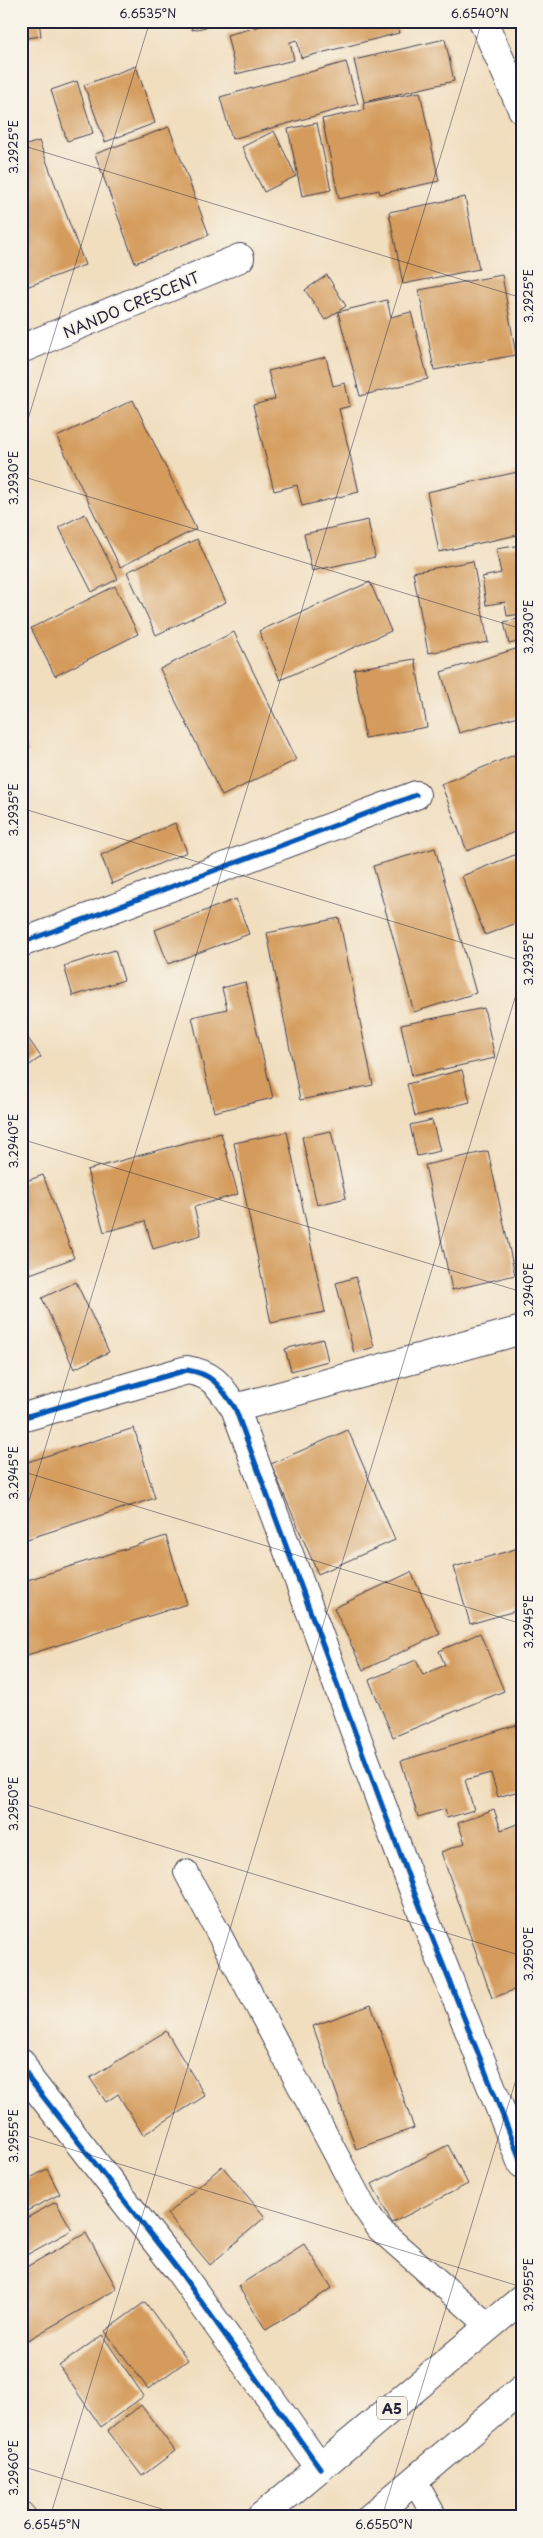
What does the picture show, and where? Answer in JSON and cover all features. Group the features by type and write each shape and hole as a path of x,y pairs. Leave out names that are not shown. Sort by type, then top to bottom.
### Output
{"main road":[{"path":"483,21 522,109"},
{"name":"NANDO CRESCENT","path":"21,349 240,258"},
{"path":"21,943 416,795"},
{"path":"236,1408 522,1330"},
{"path":"21,1418 187,1370 199,1372 214,1379 236,1408 414,1889 522,2164"},
{"path":"21,2062 30,2080 180,2272 320,2468"},
{"name":"A5","path":"261,2517 520,2300"},
{"path":"371,2517 522,2389"}],"lane":[{"path":"186,1872 364,2207 379,2229 489,2326"},
{"path":"414,2480 435,2517"}],"building":[{"path":"21,21 39,21 41,36 21,39"},
{"path":"190,21 229,21 229,22 192,30"},
{"path":"280,21 396,21 399,33 301,58 297,40 290,42 294,60 236,74 227,35"},
{"path":"445,39 454,81 364,102 354,60"},
{"path":"346,62 358,104 232,139 220,97"},
{"path":"136,66 155,123 105,142 84,85"},
{"path":"77,81 93,133 67,141 51,90"},
{"path":"420,92 439,181 380,194 379,190 339,199 322,119 364,110 363,103"},
{"path":"317,123 331,190 302,196 288,129"},
{"path":"169,127 209,235 135,263 95,154"},
{"path":"274,131 296,176 264,192 242,147"},
{"path":"39,141 85,265 21,289 21,147"},
{"path":"465,197 479,269 403,284 389,212"},
{"path":"327,275 346,306 325,320 305,290"},
{"path":"502,275 516,355 434,370 419,290"},
{"path":"387,300 391,317 411,312 428,379 360,396 338,312"},
{"path":"326,357 333,386 345,383 350,406 339,409 359,492 302,506 297,485 274,491 253,405 275,399 268,371"},
{"path":"133,400 196,529 120,567 57,437"},
{"path":"522,471 522,534 439,552 427,492"},
{"path":"85,514 118,579 92,592 59,527"},
{"path":"368,520 375,557 312,571 304,534"},
{"path":"197,539 226,602 156,635 127,572"},
{"path":"522,545 522,614 507,616 505,602 486,605 482,577 501,573 496,549"},
{"path":"473,561 488,642 428,653 413,572"},
{"path":"370,582 391,631 280,680 259,631"},
{"path":"115,586 138,634 55,676 31,628"},
{"path":"522,618 522,641 509,644 504,622"},
{"path":"234,632 296,760 222,796 160,669"},
{"path":"522,647 522,686 517,687 522,704 522,715 459,733 441,672"},
{"path":"415,659 427,727 365,738 354,669"},
{"path":"21,738 28,753 21,756"},
{"path":"522,752 522,829 467,851 441,784"},
{"path":"175,823 187,852 112,884 101,855"},
{"path":"435,848 476,993 414,1012 373,866"},
{"path":"522,852 522,921 485,935 462,876"},
{"path":"236,899 249,934 168,964 155,930"},
{"path":"339,918 373,1085 300,1100 267,933"},
{"path":"115,950 124,980 73,996 64,966"},
{"path":"245,982 273,1098 214,1112 192,1017 227,1009 222,988"},
{"path":"484,1008 495,1058 412,1076 401,1025"},
{"path":"21,1028 41,1057 21,1071"},
{"path":"462,1070 470,1102 415,1116 407,1084"},
{"path":"432,1120 440,1151 417,1156 410,1125"},
{"path":"331,1131 346,1198 317,1205 302,1137"},
{"path":"287,1132 325,1312 271,1323 234,1143"},
{"path":"221,1133 238,1194 194,1207 201,1235 153,1249 145,1221 104,1232 87,1170"},
{"path":"488,1151 515,1275 452,1290 425,1165"},
{"path":"43,1175 74,1258 30,1274 21,1249 21,1183"},
{"path":"356,1277 374,1347 354,1353 336,1283"},
{"path":"76,1282 109,1352 74,1369 42,1298"},
{"path":"323,1339 328,1361 291,1371 285,1349"},
{"path":"134,1428 155,1498 21,1541 21,1464"},
{"path":"348,1430 395,1540 318,1574 271,1464"},
{"path":"166,1536 187,1604 21,1657 21,1582"},
{"path":"522,1547 522,1609 470,1624 454,1567"},
{"path":"411,1572 440,1634 363,1670 334,1608"},
{"path":"480,1633 504,1691 393,1737 369,1680 416,1660 423,1675 445,1665 439,1651"},
{"path":"516,1725 522,1744 522,1790 498,1797 491,1773 465,1780 474,1810 447,1818 445,1809 418,1817 401,1761"},
{"path":"494,1809 501,1830 520,1823 522,1829 522,1987 492,1998 441,1852 465,1843 458,1823"},
{"path":"371,2005 414,2128 356,2149 313,2026"},
{"path":"166,2031 205,2096 143,2135 118,2094 106,2102 90,2078"},
{"path":"448,2145 468,2184 392,2223 372,2184"},
{"path":"222,2166 265,2217 210,2265 167,2214"},
{"path":"47,2169 60,2194 21,2214 21,2183"},
{"path":"56,2202 72,2230 21,2258 21,2221"},
{"path":"86,2233 117,2289 21,2344 21,2270"},
{"path":"304,2244 332,2288 266,2330 238,2286"},
{"path":"145,2302 188,2360 148,2389 105,2331"},
{"path":"102,2335 144,2396 101,2427 59,2366"},
{"path":"141,2405 175,2451 142,2476 108,2431"},
{"path":"21,2494 35,2510 27,2517 21,2517"}],"cycle path":[{"path":"21,943 416,795"},
{"path":"21,1418 187,1370 210,1378 235,1408 413,1889 522,2164"},
{"path":"21,2062 30,2080 180,2272 320,2468"}]}
